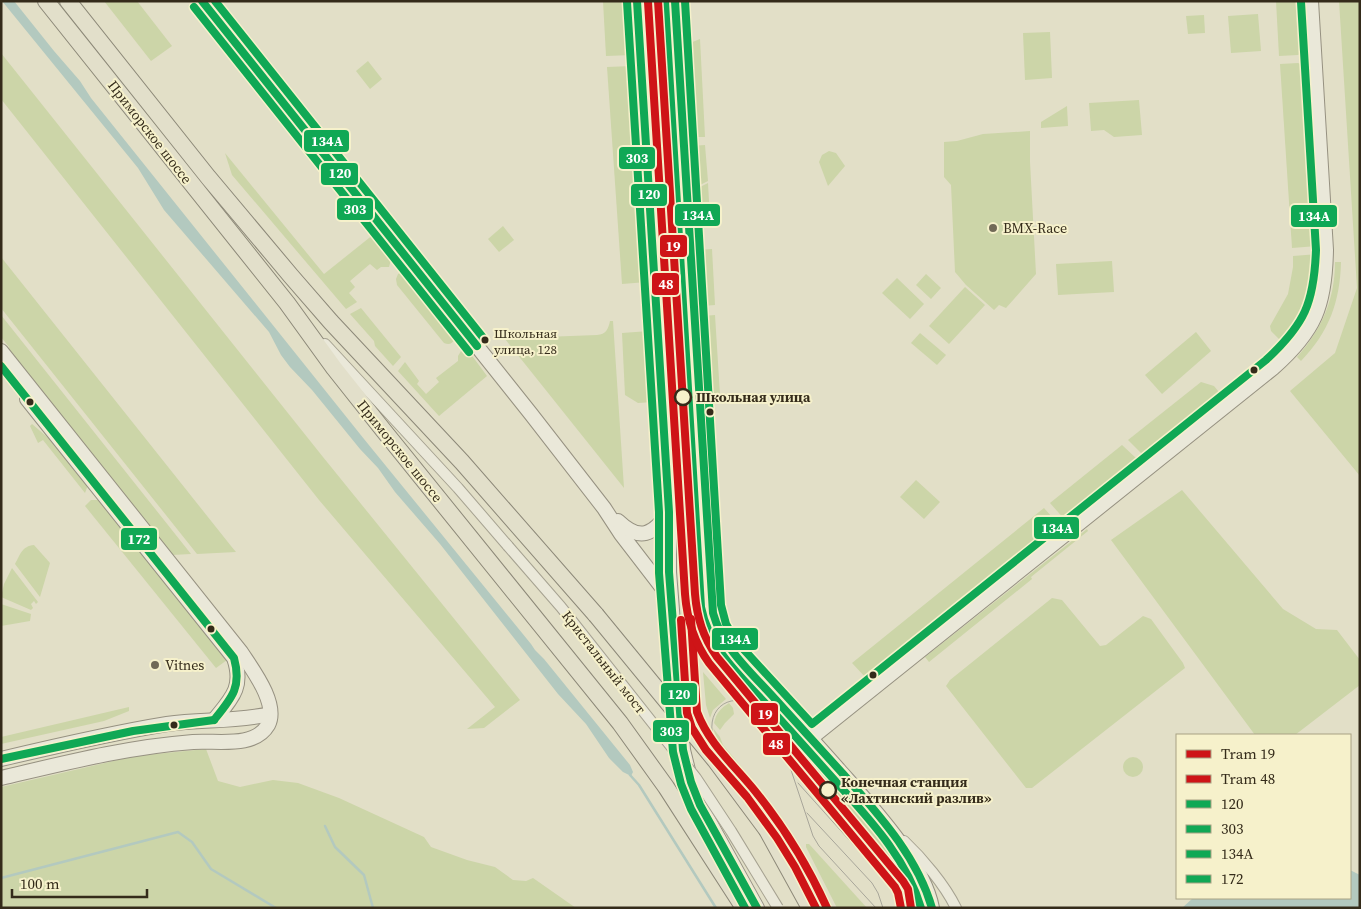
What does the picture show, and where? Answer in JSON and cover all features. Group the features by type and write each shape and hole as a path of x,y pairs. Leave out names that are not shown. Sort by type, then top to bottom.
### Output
{"main road":[{"name":"Приморское шоссе","path":"46,1 287,303 334,368 384,431 620,723 666,787 744,908"},
{"name":"Приморское шоссе","path":"68,1 208,177 302,289 462,462 596,615 715,760 768,830 810,908"}],"street":[{"path":"202,1 519,398 671,599"},
{"path":"638,1 669,512 671,599 683,750 691,782 700,805 756,908"},
{"path":"674,1 711,606 714,620 719,633 736,657 811,738 880,817 925,864 956,908"},
{"path":"811,738 1267,373 1304,337 1312,324 1320,304 1326,279 1326,250 1311,1"},
{"name":"Кристальный мост","path":"287,303 458,488 561,607 696,778 778,908"},
{"path":"1,351 241,652 265,690 269,701 270,714 268,725 257,735 245,741 202,741 134,748 1,778"},
{"path":"1,366 234,658 238,680 234,696 214,720"},
{"path":"604,508 626,529 635,533 643,533 659,526 669,512"},
{"path":"680,718 685,668 689,655 698,648 709,646 723,650 736,657"},
{"path":"1,759 121,732 170,724 249,719 270,714"},
{"path":"880,817 918,871 932,908"}],"green space":[{"path":"104,1 137,1 172,46 151,61"},
{"path":"603,1 629,1 632,55 606,56"},
{"path":"1276,1 1302,1 1305,50 1298,55 1279,56"},
{"path":"1339,1 1360,1 1360,476 1290,391 1335,353 1357,288"},
{"path":"1258,14 1261,51 1231,53 1228,16"},
{"path":"1204,15 1205,33 1188,34 1186,16"},
{"path":"1050,32 1052,78 1025,80 1023,33"},
{"path":"700,39 705,137 691,137 685,45"},
{"path":"1,53 323,457 520,700 484,728 467,729 495,707 319,500 1,99"},
{"path":"368,61 382,79 370,89 356,71"},
{"path":"1298,63 1306,66 1317,246 1292,248 1280,64"},
{"path":"632,66 647,282 622,284 607,67"},
{"path":"1139,100 1142,135 1114,137 1104,130 1091,131 1089,103"},
{"path":"1067,106 1068,126 1041,128 1041,122"},
{"name":"BMX-Race","path":"1030,131 1036,274 1006,308 999,305 994,310 966,285 955,272 951,185 944,177 944,142 957,141 983,134"},
{"path":"705,145 708,181 696,187 696,180 693,180 691,146"},
{"path":"829,151 836,153 845,166 828,186 819,162 822,155"},
{"path":"225,153 324,274 374,234 392,256 389,267 381,267 377,270 370,264 350,281 355,287 349,293 357,302 346,309 232,175"},
{"path":"708,183 710,220 699,221 696,189"},
{"path":"503,226 514,240 499,252 488,239"},
{"path":"712,249 715,305 702,306 698,250"},
{"path":"1318,254 1315,292 1307,314 1294,335 1285,345 1271,331 1270,326 1288,294 1293,256"},
{"path":"1,257 236,552 197,554 1,308"},
{"path":"1112,261 1114,292 1058,295 1056,264"},
{"path":"1335,262 1341,262 1340,277 1331,316 1319,339 1301,361 1297,357 1313,336 1330,301"},
{"path":"402,272 406,274 453,334 455,339 452,343 444,343 397,285 396,279 398,274"},
{"path":"926,274 941,288 931,299 916,285"},
{"path":"897,278 924,304 910,319 882,293"},
{"path":"965,287 985,305 949,344 929,326"},
{"path":"361,308 401,357 393,366 350,314"},
{"path":"1,315 191,554 172,555 7,350 9,347 1,337"},
{"path":"715,315 720,395 707,396 703,316"},
{"path":"610,321 613,321 624,488 501,334 544,332 544,337 597,335 603,334 606,331"},
{"path":"649,331 653,402 638,403 625,395 622,333"},
{"path":"1196,332 1211,351 1162,394 1145,375"},
{"path":"920,333 946,355 937,365 911,343"},
{"path":"461,351 470,353 487,376 439,416 398,371 405,362 419,381 417,384 426,394 439,382 436,378 458,361"},
{"path":"1201,382 1214,386 1223,397 1150,455 1142,454 1128,440"},
{"path":"32,424 53,442 88,485 85,493 43,440 38,443 30,426"},
{"path":"1122,445 1137,459 1138,463 1066,521 1050,503"},
{"path":"916,480 940,502 924,519 900,497"},
{"path":"1182,490 1283,609 1316,629 1337,630 1360,660 1360,685 1296,734 1254,734 1111,540"},
{"path":"91,500 99,500 227,660 216,668 85,506"},
{"path":"1044,508 1060,526 887,665 884,663 866,678 852,663"},
{"path":"1087,529 1088,531 1031,577 1032,579 929,662 925,657"},
{"path":"34,545 50,563 40,597 15,564 24,549"},
{"path":"12,568 38,602 36,604 34,601 31,604 33,608 31,610 1,597 4,584"},
{"path":"1052,598 1062,600 1100,646 1106,645 1143,616 1151,619 1185,668 1032,788 1026,788 946,686 950,680"},
{"path":"1,604 31,614 30,621 1,626"},
{"path":"709,651 749,699 734,697 698,654"},
{"path":"715,651 726,658 771,710 768,715"},
{"path":"703,672 726,699 713,710 710,718 706,705"},
{"path":"729,703 733,708 734,714 720,730 714,723 716,716"},
{"path":"129,707 129,711 104,721 1,744 1,737"},
{"path":"713,728 723,745 784,822 810,863 833,908 830,908 807,863 780,821 718,742"},
{"path":"787,729 898,861 915,886 923,908 916,908 913,891 905,876 785,731"},
{"path":"206,749 218,781 240,787 273,780 298,783 339,798 424,837 431,847 467,860 495,867 513,880 526,881 533,878 576,908 1,908 1,787 135,756"},
{"path":"1133,757 1140,760 1143,767 1140,774 1133,777 1126,774 1123,767 1126,760"},
{"path":"806,844 809,844 867,908 837,908"}],"shaded area":[{"path":"2,1 14,1 80,81 91,98 364,439 630,765 633,772 631,776 623,772 609,758 586,724 558,694 440,544 395,492 378,468 290,367 281,355 269,332 164,210 138,168"},
{"path":"1351,870 1360,875 1360,908 1182,908 1192,899 1351,899"}],"waterway":[{"path":"630,775 639,785 716,908"},
{"path":"325,826 335,847 364,875 373,908"},
{"path":"1,878 178,832 192,842 211,869 276,908"}],"tram line":[{"name":"19","path":"658,1 695,594 699,619 704,635 717,657 903,881 908,889 911,908"},
{"name":"48","path":"648,2 687,613 695,639 709,663 895,887 901,908"},
{"name":"19","path":"691,619 697,712 702,724 715,744 755,791 786,833 812,877 827,908"},
{"name":"48","path":"681,620 687,713 692,728 706,750 747,797 777,838 795,867 816,908"},
{"path":"715,743 712,722 715,713 720,707 727,702 736,700 757,705"},
{"path":"778,731 813,836 819,846 876,908"},
{"path":"792,765 864,846 871,855 878,872 908,908"},
{"path":"798,783 868,861"},
{"path":"807,813 872,883 883,908"}],"transit line":[{"name":"120","path":"202,1 477,346"},
{"name":"134А","path":"215,1 485,340"},
{"name":"120","path":"637,1 669,512 669,572 683,750 691,782 700,805 757,908"},
{"name":"120","path":"675,1 713,613 724,638 739,659 844,775 896,837 917,871 932,908"},
{"name":"134А","path":"685,1 721,605 726,624 736,641 812,724 1266,360 1290,335 1310,299 1316,250 1301,2"},
{"name":"303","path":"627,2 659,512 659,573 673,752 681,784 691,809 745,908"},
{"name":"303","path":"665,2 701,607 705,622 718,648 735,671 850,797 886,841 907,873 921,908"},
{"name":"303","path":"194,7 469,352"},
{"name":"172","path":"1,366 234,658 237,677 234,692 214,720"},
{"name":"172","path":"1,759 133,731 214,720"}],"place":[{"name":"BMX-Race","path":"993,228"},
{"name":"Школьная улица, 128","path":"485,340"},
{"name":"Школьная улица","path":"683,397"},
{"name":"Vitnes","path":"155,665"},
{"name":"Конечная станция «Лахтинский разлив»","path":"828,790"}]}
